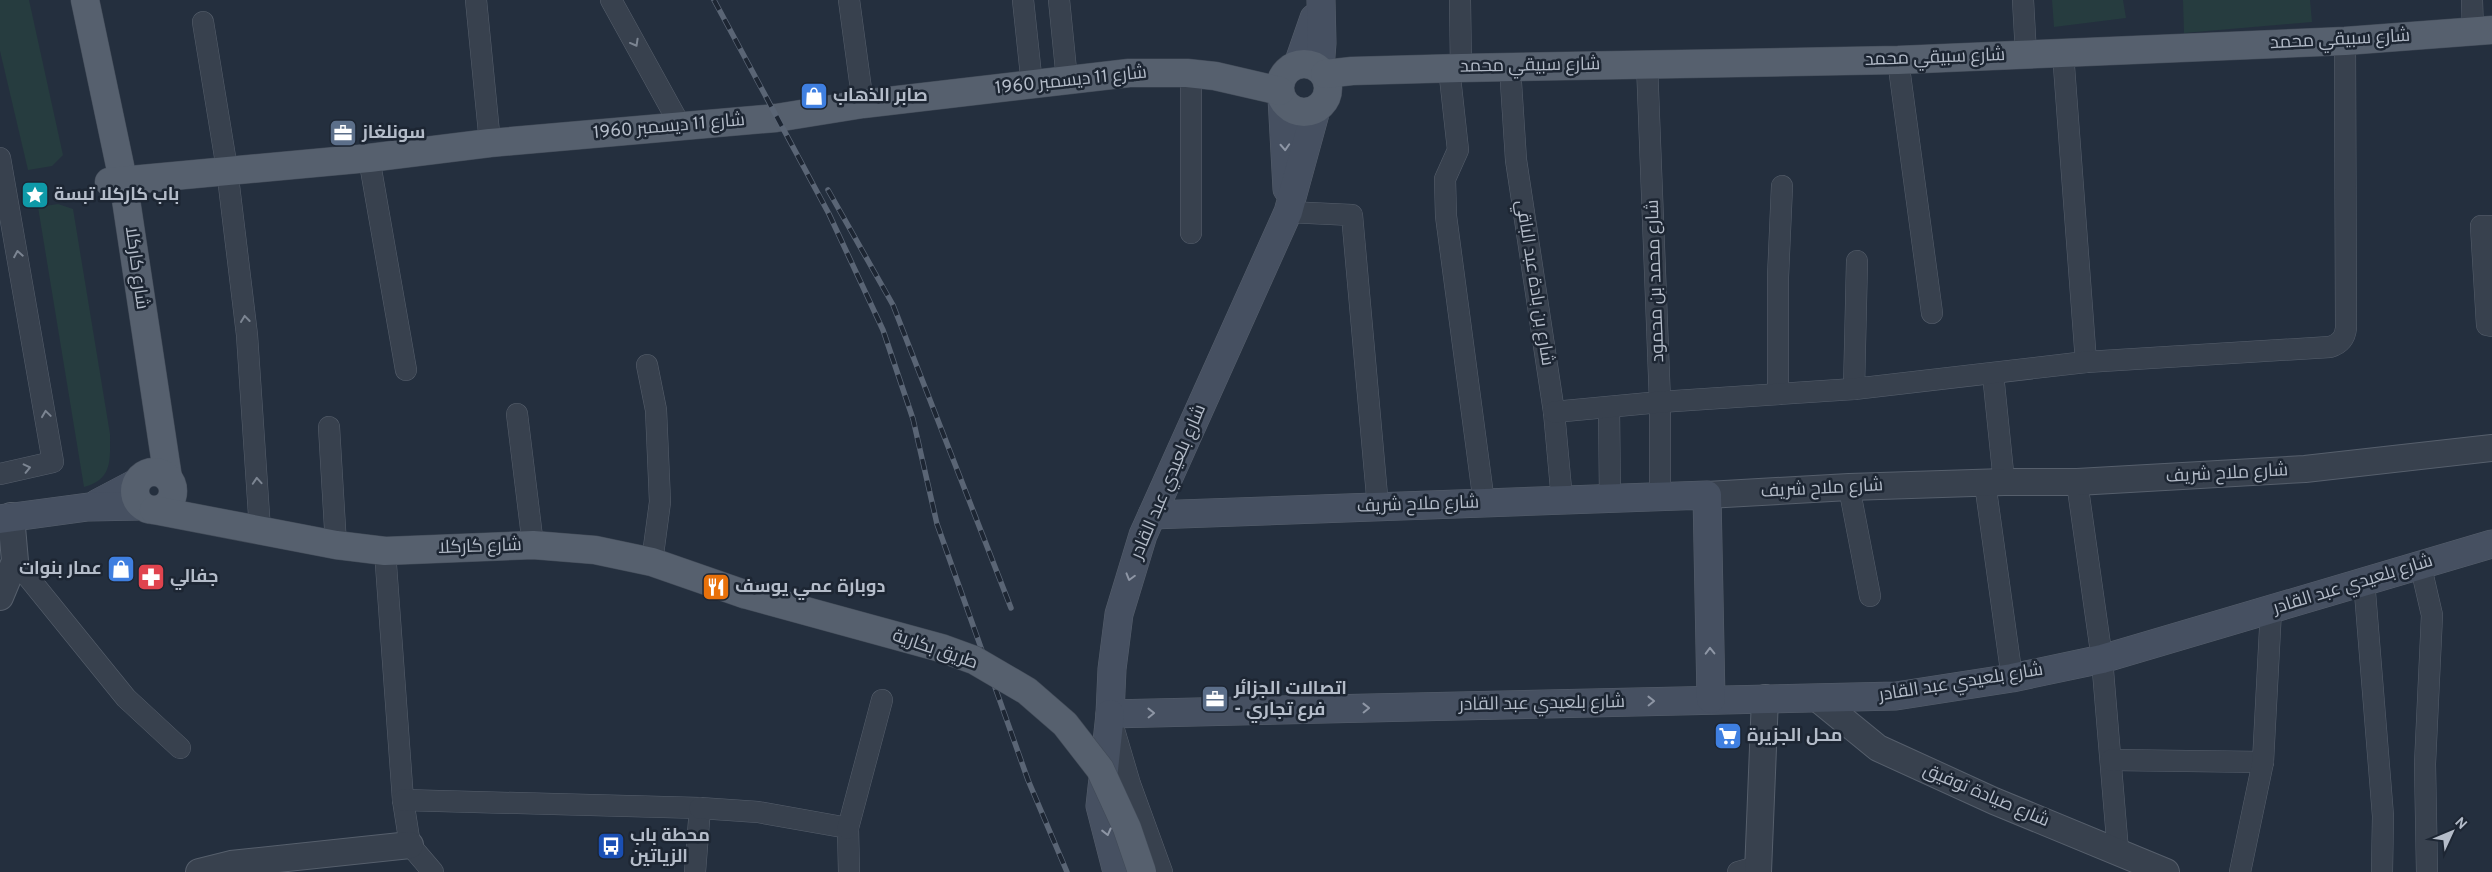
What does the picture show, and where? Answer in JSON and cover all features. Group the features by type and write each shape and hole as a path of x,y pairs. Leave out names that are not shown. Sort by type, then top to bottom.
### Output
{"main road":[{"name":"شارع كاركلا","path":"70,0 116,181"},
{"name":"شارع كاركلا","path":"85,0 116,181 149,433 154,489 193,510 212,523 336,545 386,551 533,545 595,550 652,562 744,594"},
{"name":"شارع بلعيدي عبد القادر","path":"1288,212 1299,77 1322,43 1320,0"},
{"name":"شارع سبيقي محمد","path":"1299,77 1378,70 1898,60 2345,41 2483,31"},
{"path":"1319,107 1329,88 1299,77 1286,104 1300,112 1319,107 1378,70"},
{"name":"شارع 11 ديسمبر 1960","path":"116,181 226,169 369,158 490,143 776,118 863,104 1129,73 1299,77"},
{"name":"شارع بلعيدي عبد القادر","path":"1319,107 1288,212 1142,535 1119,614 1112,670 1110,714 1896,696 2012,678 2102,659 2271,610 2364,580 2492,544"},
{"path":"5,518 88,507 154,489"},
{"path":"1707,495 1711,699"},
{"name":"شارع ملاح شريف","path":"1152,515 1707,495"},
{"name":"طريق بكارية","path":"744,594 941,648 974,660 1027,691 1065,724 1100,769 1127,828 1142,872"},
{"path":"1110,714 1100,806 1118,872"}],"street":[{"path":"476,0 490,143"},
{"path":"611,0 680,125"},
{"path":"849,0 863,104"},
{"path":"1023,0 1032,84"},
{"path":"1059,0 1067,80"},
{"path":"1460,0 1455,68 1458,150 1445,178 1446,216 1484,503"},
{"path":"2023,0 2026,54"},
{"path":"2472,0 2483,31"},
{"path":"203,22 226,169 247,335 260,530"},
{"path":"1554,412 1660,402 1854,389 2086,362 2330,347 2344,338 2346,328 2345,41"},
{"path":"2062,52 2086,362"},
{"path":"1898,60 1932,312"},
{"name":"شارع محمد بن محمود","path":"1647,64 1660,402 1660,497"},
{"name":"شارع بن بادة عبد الباقي","path":"1510,67 1516,160 1554,412 1562,500"},
{"path":"1191,233 1203,75"},
{"path":"0,158 4,192 53,462 0,474"},
{"path":"369,158 406,370"},
{"path":"1778,394 1778,276 1782,186"},
{"path":"1288,212 1352,215 1378,506"},
{"path":"2492,226 2481,226 2487,325 2492,326"},
{"path":"1854,389 1856,262"},
{"path":"647,365 656,410 660,502 652,562"},
{"path":"1993,374 1995,482 2012,678"},
{"path":"1609,408 1610,498"},
{"path":"517,414 533,545"},
{"path":"329,427 336,545"},
{"name":"شارع ملاح شريف","path":"1707,495 1849,487 1995,482 2077,482 2305,469 2492,448"},
{"path":"2077,482 2102,659 2118,851"},
{"path":"1849,487 1870,596"},
{"path":"5,518 15,561 126,698 180,748"},
{"path":"386,551 403,800 410,845 433,872"},
{"path":"0,597 15,561"},
{"path":"2420,564 2432,616 2425,764 2427,872"},
{"path":"2364,580 2383,816 2382,872"},
{"path":"2240,872 2263,762 2271,610"},
{"path":"1752,870 1764,698"},
{"name":"شارع صيادة توفيق","path":"1818,699 1878,748 1994,801 2166,872"},
{"path":"849,872 848,828 882,700"},
{"path":"1110,714 1130,784 1162,872"},
{"path":"2111,760 2263,762"},
{"path":"403,800 700,808 758,812 848,828"},
{"path":"695,872 700,808"},
{"path":"199,872 231,864 410,845"}],"green space":[{"path":"0,0 29,0 63,155 52,166 28,170 0,51"},
{"path":"2052,0 2123,0 2126,18 2054,27"},
{"path":"2183,0 2310,0 2312,22 2184,33"},
{"path":"58,204 73,209 110,434 109,460 105,474 100,479 84,487 38,207"}],"railway":[{"path":"714,0 829,214 883,330 913,419 937,524 1028,780 1067,872"},
{"path":"828,190 893,305 1011,608"}],"place":[{"name":"صابر الذهاب","path":"814,96"},
{"name":"سونلغاز","path":"343,133"},
{"name":"باب كاركلا تبسة","path":"35,195"},
{"name":"عمار بنوات","path":"121,569"},
{"name":"جفالي","path":"151,577"},
{"name":"دوبارة عمي يوسف","path":"716,587"},
{"name":"اتصالات الجزائر - فرع تجاري","path":"1215,699"},
{"name":"محل الجزيرة","path":"1728,736"},
{"name":"محطة باب الزياتين","path":"611,846"}]}
